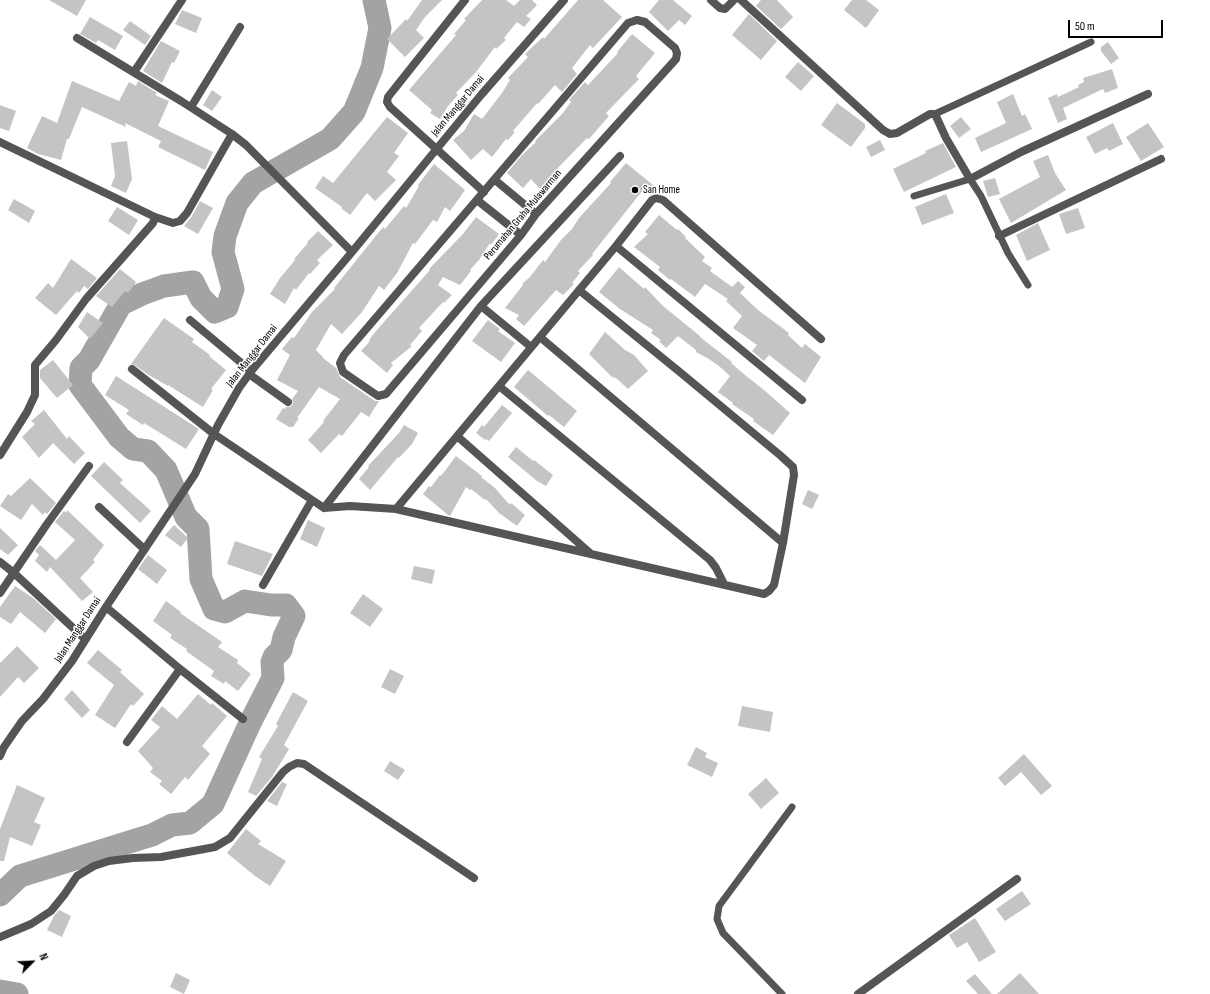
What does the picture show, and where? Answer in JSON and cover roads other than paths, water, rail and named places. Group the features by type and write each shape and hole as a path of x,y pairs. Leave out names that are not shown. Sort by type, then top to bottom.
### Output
{"street":[{"path":"134,72 182,0"},
{"path":"465,0 388,97 387,102 390,107 484,192"},
{"name":"Jalan Manggar Damai","path":"0,756 4,747 22,721 58,680 195,474 214,434 239,388 250,372 352,252 481,95 564,0"},
{"path":"711,0 720,8 725,9 734,0"},
{"path":"741,0 883,130 890,134 896,133 930,114 935,114 946,138 970,179 984,170 1015,155 1148,94"},
{"name":"Perumahan Graha Mulawarman","path":"637,20 645,22 675,48 677,53 676,59 536,214 521,235 386,394 378,396 343,372 340,363 344,355 495,180 628,23 637,20"},
{"path":"191,107 240,27"},
{"path":"78,38 191,107 232,134 246,145 352,252"},
{"path":"0,142 155,217 173,223 180,221 183,218 232,134"},
{"path":"324,508 481,306 620,156"},
{"path":"999,236 1161,159"},
{"path":"495,180 536,214"},
{"path":"396,509 616,246 652,200 656,198 663,200 821,338"},
{"path":"478,200 521,235"},
{"path":"0,455 27,412 35,395 36,365 86,299 155,217"},
{"path":"616,246 802,400"},
{"path":"132,369 214,434 324,508 350,506 396,509 764,594 769,591 774,585 783,543 794,475 793,467 681,372 579,290"},
{"path":"481,306 531,347"},
{"path":"190,320 250,372 288,402"},
{"path":"540,337 783,543"},
{"path":"499,386 710,560 724,584"},
{"path":"457,436 591,554"},
{"path":"0,593 89,466"},
{"path":"263,585 312,500"},
{"path":"99,507 144,549"},
{"path":"0,562 14,573 85,640"},
{"path":"106,607 243,719"},
{"path":"127,742 180,669"},
{"path":"0,937 31,924 51,910 64,895 77,876 94,866 109,861 160,857 214,847 230,838 283,772 297,763 304,764 474,878"},
{"path":"858,994 1017,879"}],"lane":[{"path":"935,114 1091,42"},
{"path":"914,196 970,179 981,196 1008,253 1028,285"},
{"path":"782,994 723,933 717,919 719,906 792,807"}],"waterway":[{"path":"0,895 20,876 152,835 172,825 190,823 213,804 250,723 273,678 272,662 274,657 281,650 284,637 294,616 286,605 271,605 245,601 225,612 214,609 201,579 198,529 186,517 166,470 148,451 133,449 119,437 80,385 81,368 89,360 121,304 142,294 164,286 193,282 201,298 215,312 227,307 233,289 223,252 225,236 237,203 253,183 330,139 354,112 372,68 380,28 374,0"},
{"path":"0,991 17,994"}],"place":[{"name":"San Home","path":"635,190"}]}
